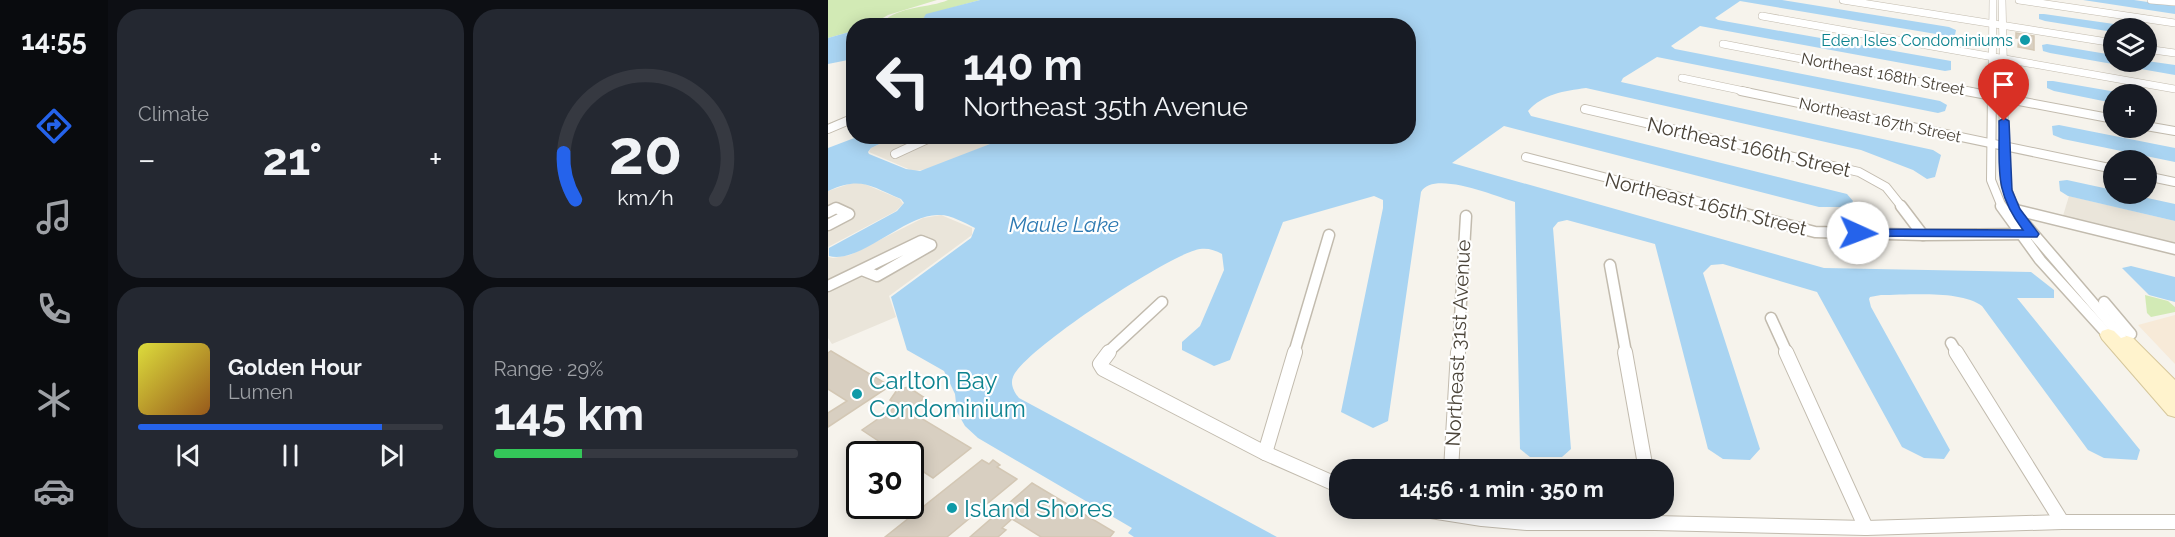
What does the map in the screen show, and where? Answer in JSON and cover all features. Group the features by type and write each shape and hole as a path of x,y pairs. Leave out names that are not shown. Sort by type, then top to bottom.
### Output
{"street":[{"path":"1843,0 2103,41"},
{"path":"1993,0 2003,58 2006,190 2014,210 2082,289 2082,296 2175,391"},
{"path":"2002,0 1992,56 1991,95 1992,187 2000,208 2019,235 2120,335 2175,381"},
{"path":"2019,0 2175,23"},
{"path":"2151,0 2175,2"},
{"path":"1762,16 2175,89"},
{"name":"Northeast 168th Street","path":"1723,44 2103,117"},
{"path":"2157,51 2175,53"},
{"name":"Northeast 167th Street","path":"1682,78 2103,167"},
{"name":"Northeast 166th Street","path":"1585,109 1859,172 1886,187 1923,235"},
{"path":"828,129 846,121"},
{"path":"2157,128 2175,131"},
{"path":"895,154 917,144"},
{"name":"Northeast 165th Street","path":"1527,157 1815,232 1923,235 2033,234"},
{"path":"2157,178 2175,182"},
{"path":"2000,208 2175,249"},
{"path":"828,225 849,214 832,210"},
{"name":"Northeast 31st Avenue","path":"1452,459 1466,216"},
{"path":"1264,453 1329,235"},
{"path":"828,286 921,241"},
{"path":"2055,258 2078,275 2175,410"},
{"path":"1610,265 1644,459"},
{"path":"1161,302 1139,325 1111,346 1100,364 1108,374 1136,384 1264,453 1329,481"},
{"path":"1772,318 1866,528"},
{"path":"1951,343 2062,522"},
{"path":"1674,517 1866,528 2062,522 2175,522"},
{"path":"1501,519 1527,523 1600,519"}],"shaded area":[{"path":"880,144 990,144 929,169 913,171 869,152 871,148"},
{"path":"852,183 862,183 900,199 903,204 896,211 828,247 828,191"},
{"path":"2069,196 2175,221 2175,247 2062,219"},
{"path":"941,215 972,228 972,235 889,296 896,317 832,344 828,338 828,257 850,255 923,218"},
{"path":"2175,315 2175,364 2138,325"}],"green space":[{"path":"828,0 937,0 883,18 846,18 846,33 828,38"},
{"path":"948,0 980,0 933,13 926,18 888,18 905,10"},
{"path":"2145,295 2168,301 2175,307 2175,312 2151,317 2147,313"}],"water":[{"name":"Maule Lake","path":"980,0 1782,0 1949,27 1956,30 1955,35 1948,36 1740,1 1715,18 1951,61 1951,70 1945,71 1700,26 1671,46 1675,49 1940,101 1947,105 1945,111 1938,113 1657,57 1623,78 1621,82 1933,150 1941,155 1935,177 1927,179 1913,170 1861,150 1586,88 1547,97 1528,111 1531,116 1847,194 1853,201 1851,207 1819,207 1504,126 1452,163 1824,268 2031,272 2054,290 2054,298 2017,298 2140,450 2137,460 2104,458 2088,450 1982,306 1973,301 1948,295 1906,294 1870,297 1871,307 1950,450 1944,459 1924,458 1902,447 1817,292 1723,264 1711,265 1703,273 1760,449 1750,460 1723,459 1708,449 1655,244 1567,220 1558,222 1553,228 1571,449 1562,457 1530,457 1520,449 1515,202 1465,186 1438,183 1428,186 1421,192 1388,421 1373,428 1341,412 1383,208 1383,200 1374,196 1283,222 1230,360 1214,366 1182,350 1182,342 1200,326 1224,270 1222,254 1200,249 1130,284 1068,326 1022,364 1012,380 1013,388 1019,398 1277,537 1134,537 1128,533 1132,528 978,438 965,426 957,412 955,394 944,371 907,350 891,297 971,238 975,228 949,216 927,216 913,221 854,253 841,257 829,256 829,248 897,211 904,203 901,199 865,184 849,184 828,191 828,148 846,141 846,144 879,144 871,148 869,154 906,169 920,171 990,144 1416,144 1416,18 924,18 926,14"},
{"path":"2083,0 2134,0 2175,6 2175,14"},
{"path":"2039,14 2044,14 2103,22 2103,30 2045,21 2039,19"},
{"path":"846,33 846,60 828,64 828,38"},
{"path":"2042,45 2103,53 2103,62 2050,53 2043,51"},
{"path":"2157,62 2175,65 2175,75 2157,72"},
{"path":"2047,81 2053,81 2103,90 2103,101 2054,91 2047,88"},
{"path":"2059,125 2103,134 2103,138 2125,138 2175,148 2175,162 2157,158 2157,150 2117,150 2063,139 2053,135 2052,126"},
{"path":"2067,180 2103,188 2103,204 2157,204 2157,200 2175,204 2175,221 2068,196 2060,191 2059,181"},
{"path":"2131,266 2175,277 2175,302 2149,295 2122,268"}],"building":[{"name":"Eden Isles Condominiums","path":"2016,33 2034,36 2034,50 2018,47 2019,38 2016,38"},
{"name":"Carlton Bay Condominium","path":"831,351 890,386 828,427 828,413 847,401 828,389 828,353"},
{"path":"908,387 925,398 912,407 919,417 971,448 933,478 924,472 924,441 878,441 862,430 898,405 890,400 897,390"},
{"name":"Island Shores","path":"982,460 989,464 993,460 1000,465 997,467 1017,479 947,537 885,537 908,519 924,519 924,506"},
{"path":"1032,483 1114,532 1110,537 1041,537 1012,519 1002,528 1006,530 998,537 970,537"}],"place":[{"name":"Eden Isles Condominiums","path":"2025,40"},
{"name":"Carlton Bay Condominium","path":"857,394"},
{"name":"Island Shores","path":"952,508"}],"route":[{"path":"1858,233 2033,234 2014,210 2006,190 2004,121"}]}
